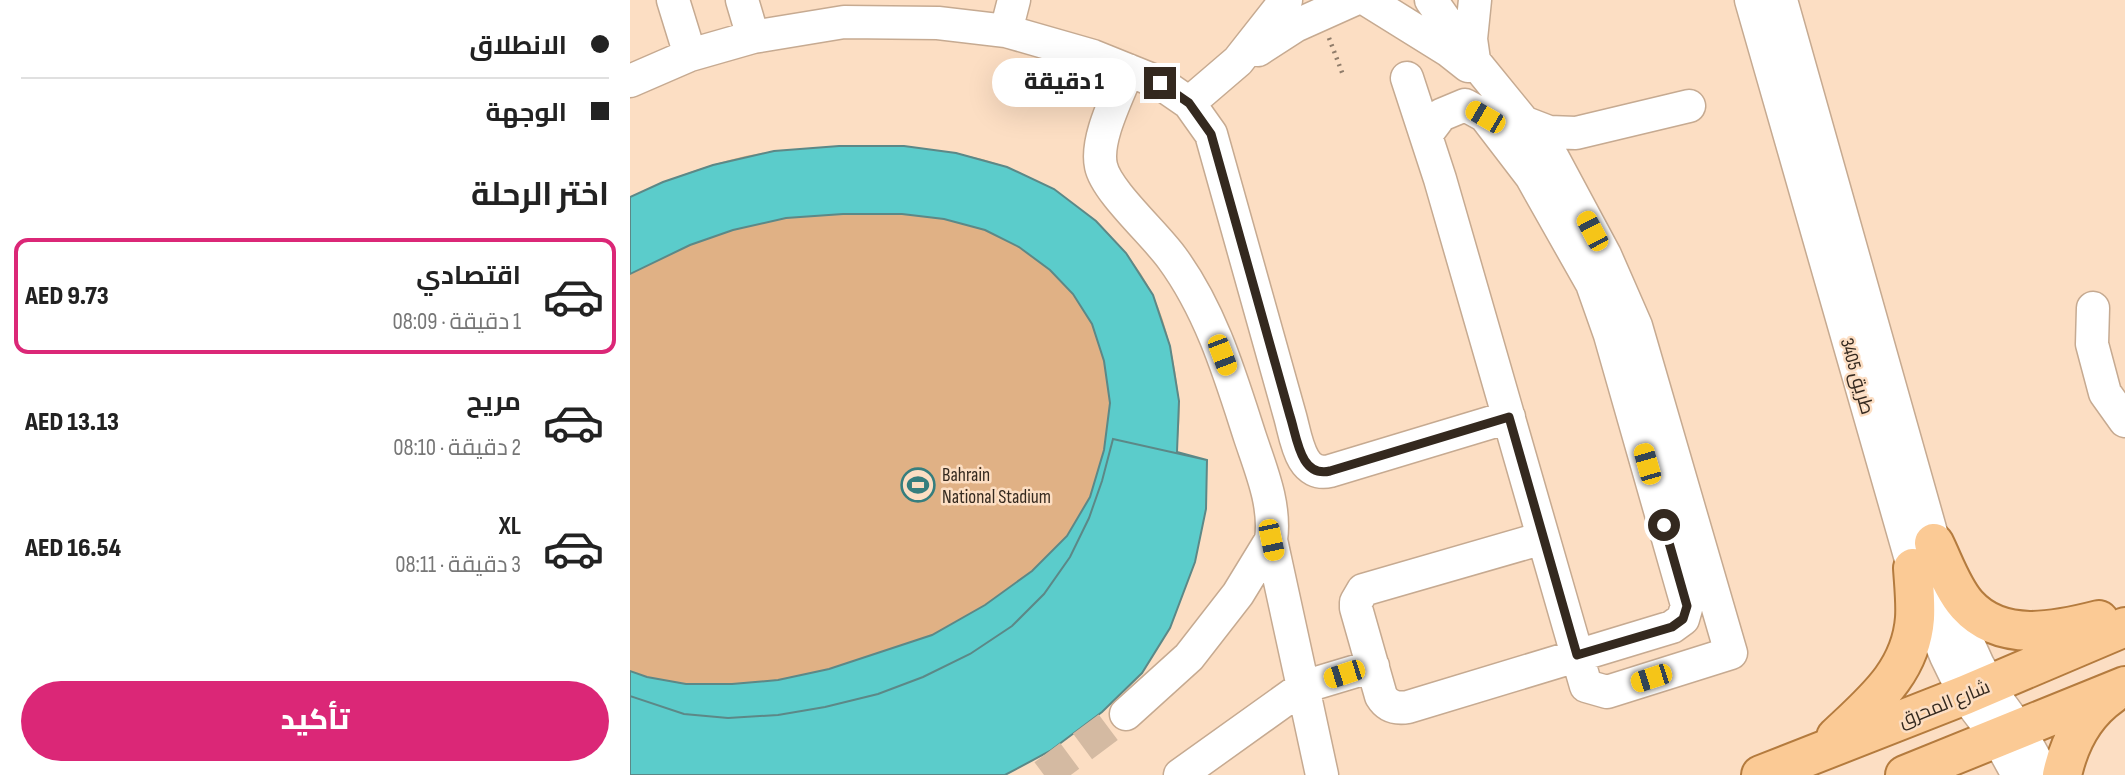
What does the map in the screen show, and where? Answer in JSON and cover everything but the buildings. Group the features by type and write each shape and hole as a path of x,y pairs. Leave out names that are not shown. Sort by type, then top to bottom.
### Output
{"main road":[{"path":"1923,556 1953,582 1968,606 1988,621 2005,628 2025,631 2061,629 2125,614"},
{"path":"1818,753 1880,696 1901,668 1909,651 1923,556"},
{"name":"شارع المحرق","path":"1761,775 1977,690 2125,627"},
{"path":"1905,775 2123,687"},
{"path":"2062,775 2075,736 2088,717 2103,701 2123,687"},
{"path":"1934,775 1983,775"}],"street":[{"path":"673,0 690,55"},
{"path":"742,0 753,37"},
{"path":"1006,32 1014,0"},
{"path":"1238,61 1286,0"},
{"path":"1189,103 1238,61 1295,26 1353,0"},
{"path":"1367,0 1450,51 1493,86"},
{"path":"1407,78 1426,135 1586,686 1607,692 1731,653 1636,326 1605,255 1553,158 1493,86 1431,0"},
{"path":"1474,61 1471,39 1475,0"},
{"name":"طريق 3405","path":"1751,0 1923,556 1969,645 1977,690 2008,733"},
{"name":"طريق 3405","path":"1781,0 1923,556"},
{"path":"630,81 690,55 753,37 845,22 950,12 1006,32 1093,56 1160,83 1189,103 1211,134 1290,416 1305,463 1310,468 1323,472 1509,417"},
{"path":"1128,70 1102,144 1100,164 1108,183 1173,259 1201,304 1232,381 1269,495 1271,540 1322,775"},
{"path":"1426,135 1441,115 1465,105 1485,117 1531,176 1592,284 1687,606 1686,613 1678,624 1402,708 1384,701 1356,608 1356,601 1363,590 1543,538"},
{"path":"1523,122 1549,132 1576,133 1689,106"},
{"path":"2093,308 2092,344 2105,393 2125,421"},
{"path":"1126,714 1189,657 1237,594 1271,540"},
{"path":"1180,775 1303,687 1372,662"},
{"path":"2008,733 2018,775"},
{"path":"2008,733 2043,775"}],"shaded area":[{"name":"Bahrain National Stadium","path":"904,146 983,159 1030,177 1052,189 1111,236 1141,274 1153,295 1167,333 1179,398 1177,452 1207,460 1206,509 1142,673 1102,712 1050,751 1005,775 630,775 630,197 700,169 755,154 806,148"}],"tunnel":[{"path":"1044,775 1126,714"}],"place":[{"name":"Bahrain National Stadium","path":"918,485"}],"route":[{"path":"1160,83 1189,103 1211,134 1302,457 1310,468 1330,471 1509,417 1577,655 1672,627 1683,619 1687,606 1664,525"}]}
